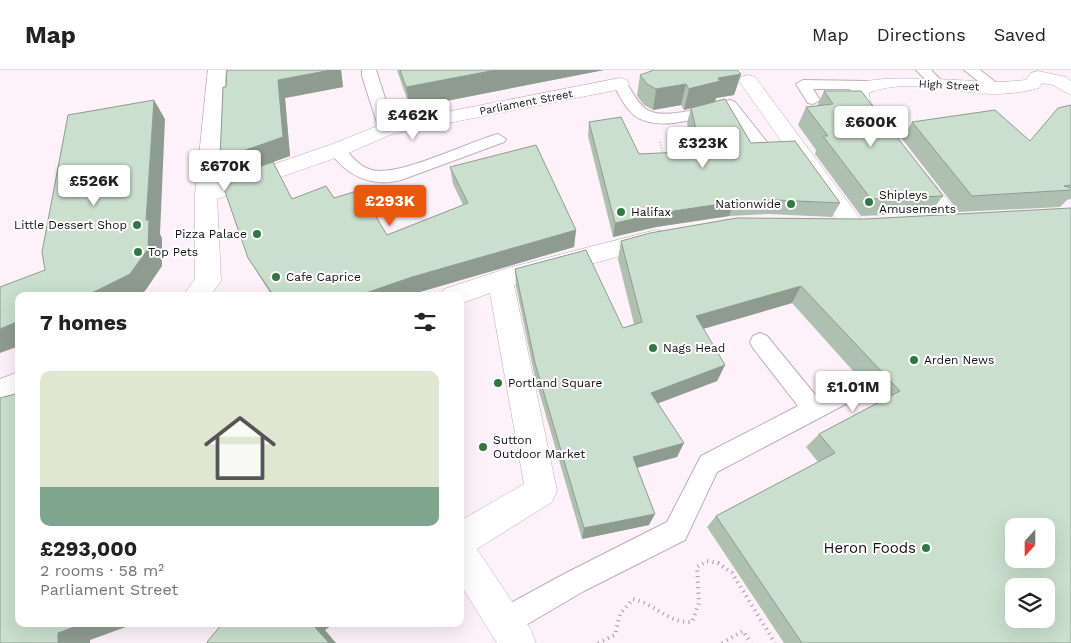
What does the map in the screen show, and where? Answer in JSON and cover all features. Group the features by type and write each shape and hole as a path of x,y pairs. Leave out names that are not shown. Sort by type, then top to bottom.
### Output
{"street":[{"path":"199,292 208,281 206,196 217,70"},
{"path":"1038,73 1059,81 1071,89"},
{"name":"High Street","path":"863,88 886,82 996,88 1032,84 1038,73"},
{"path":"748,81 863,227 824,226"},
{"name":"Parliament Street","path":"206,196 337,150 386,129 620,84"},
{"path":"863,88 860,101 888,140"},
{"path":"906,162 962,222 926,226"},
{"path":"464,292 500,280 681,232"},
{"path":"464,554 541,491 500,280"},
{"path":"0,391 15,385"},
{"path":"464,557 511,633"}],"lane":[{"path":"369,70 369,76 386,129"},
{"path":"924,70 938,84"},
{"path":"971,70 996,88"},
{"path":"620,84 637,109 653,118 665,119 730,105 759,142"},
{"path":"813,100 803,84 863,88"},
{"path":"337,150 344,160 359,173 382,178 395,176 498,139"},
{"path":"760,342 813,408"},
{"path":"511,633 575,582 676,531 709,464 813,408 853,389"}],"path":[{"path":"653,118 664,157 660,164"},
{"path":"598,643 615,635 620,614 633,599 642,600 666,618 681,624 692,622 698,616 700,606 698,567 707,561 718,563 732,572 775,643"},
{"path":"722,643 744,631 751,643"}],"building":[{"path":"227,70 331,70 278,80 283,137 220,159 223,87 226,87"},
{"path":"400,70 496,70 406,87"},
{"path":"654,70 737,70 741,74 718,78 720,81 689,89 686,84 656,89 647,84 640,75"},
{"path":"824,91 861,91 943,196 871,199 823,136 828,136 806,107 833,104"},
{"path":"725,99 751,143 795,141 840,203 775,200 734,202 660,213 615,223 589,122 621,117 639,154 701,151 691,108"},
{"path":"154,100 146,220 149,220 148,249 130,274 93,292 15,292 15,323 0,329 0,287 45,270 42,252 68,115"},
{"path":"1071,105 1071,185 1064,186 1071,188 1071,190 972,196 912,122 995,110 1030,141 1058,108"},
{"path":"536,145 576,230 412,277 369,292 271,292 248,258 221,180 273,162 292,199 326,186 334,198 360,190 387,235 468,203 450,167"},
{"path":"1071,208 1071,643 802,643 716,516 835,453 819,434 900,391 801,286 696,316 725,365 651,393 684,443 633,457 655,514 584,528 535,363 515,269 586,250 623,328 642,322 621,241 650,233 737,218 865,219"},
{"path":"15,394 15,627 74,627 58,633 58,643 0,643 0,398"},
{"path":"220,627 315,627 329,643 208,643"}],"place":[{"name":"Shipleys Amusements","path":"869,202"},
{"name":"Nationwide","path":"791,204"},
{"name":"Halifax","path":"621,212"},
{"name":"Little Dessert Shop","path":"137,225"},
{"name":"Pizza Palace","path":"257,234"},
{"name":"Top Pets","path":"138,252"},
{"name":"Cafe Caprice","path":"276,277"},
{"name":"Nags Head","path":"653,348"},
{"name":"Arden News","path":"914,360"},
{"name":"Portland Square","path":"498,383"},
{"name":"Sutton Outdoor Market","path":"483,447"},
{"name":"Heron Foods","path":"926,548"}]}
